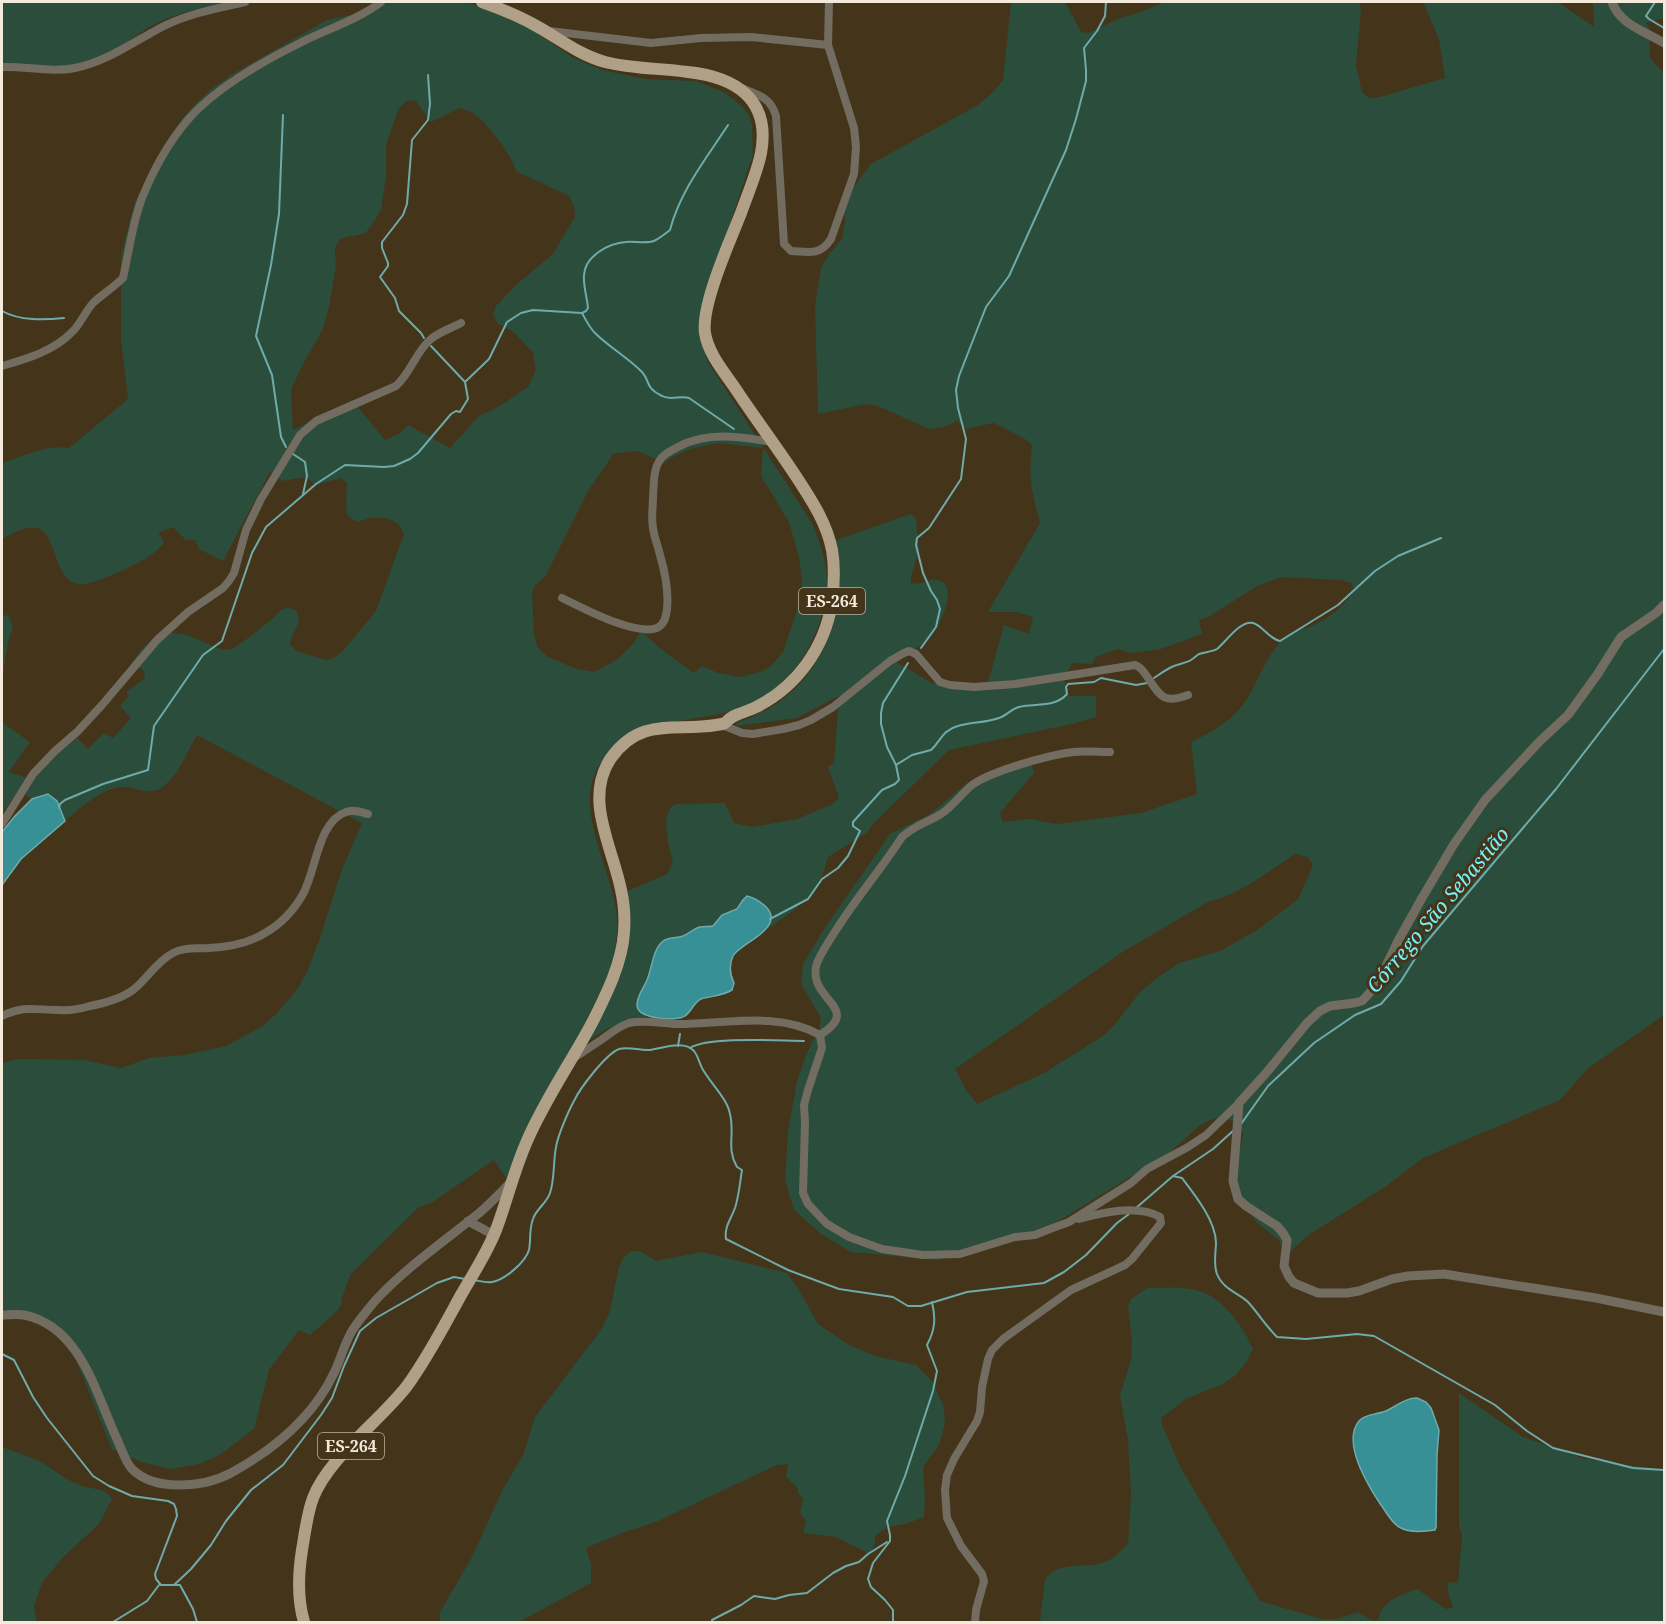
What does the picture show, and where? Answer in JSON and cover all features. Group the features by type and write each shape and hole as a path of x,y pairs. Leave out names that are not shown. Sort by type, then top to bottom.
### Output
{"main road":[{"name":"ES-264","path":"304,1623 298,1588 299,1566 314,1495 336,1462 403,1391 422,1366 494,1235 526,1142 573,1059 612,980 622,949 624,928 621,888 598,799 603,772 618,750 636,735 665,727 722,725 736,715 753,709 771,698 790,683 805,668 824,632 831,609 834,585 832,548 827,532 810,498 722,368 708,345 705,335 709,300 761,152 763,133 761,119 755,107 739,88 726,80 707,74 645,69 596,59 511,12 482,2"}],"street":[{"path":"2,67 57,70 88,64 123,50 169,24 190,16 245,2"},
{"path":"2,366 36,355 66,339 95,301 123,278 128,246 141,199 163,153 198,110 221,90 273,57 323,31 365,13 381,2"},
{"path":"739,88 765,98 774,108 784,244 790,251 818,252 827,246 831,239 854,174 856,159 854,128 828,45 829,2"},
{"path":"1612,2 1623,21 1651,34 1665,44"},
{"path":"544,30 651,43 701,38 751,37 828,45"},
{"path":"2,824 33,774 78,731 157,640 188,612 223,588 229,581 234,573 246,530 261,499 300,435 316,421 396,386 431,338 461,323"},
{"path":"562,598 629,627 650,629 660,626 666,616 668,592 652,526 654,485 659,460 682,444 703,438 729,437 773,442"},
{"path":"1069,1221 1131,1183 1147,1169 1206,1135 1239,1103 1307,1023 1320,1011 1329,1006 1362,1000 1377,986 1422,898 1485,800 1540,741 1568,715 1622,637 1665,605"},
{"path":"722,725 742,733 753,734 800,725 833,707 890,661 909,651 916,654 940,682 950,685 974,687 1015,684 1135,666 1142,669 1166,699 1176,700 1188,695"},
{"path":"820,1035 831,1028 836,1021 837,1012 815,980 818,961 851,908 910,829 949,808 971,786 987,776 1073,752 1110,752"},
{"path":"2,1016 20,1008 73,1010 107,1002 135,988 172,953 192,948 227,947 264,934 293,910 303,895 321,842 336,817 354,811 368,814"},
{"path":"573,1059 617,1028 639,1021 687,1024 761,1020 806,1027 820,1035"},
{"path":"820,1035 822,1048 804,1105 802,1187 808,1204 827,1224 849,1237 882,1249 943,1256 960,1254 1015,1237 1035,1235 1069,1221 1110,1211 1138,1211 1160,1217 1161,1223 1125,1265 1071,1290 1003,1339 992,1350 982,1387 977,1421 954,1459 947,1475 945,1490 947,1518 952,1530 982,1574 984,1581 975,1623"},
{"path":"1239,1103 1234,1149 1235,1191 1246,1206 1277,1226 1283,1233 1287,1240 1284,1266 1294,1284 1325,1294 1347,1293 1408,1276 1444,1274 1596,1298 1665,1312"},
{"path":"2,1315 23,1315 40,1320 65,1337 87,1371 131,1468 144,1477 161,1484 192,1485 229,1474 267,1451 284,1437 321,1395 334,1373 351,1332 377,1299 416,1263 480,1213 513,1181"},
{"path":"468,1221 494,1235"}],"green space":[{"path":"2,2 237,2 194,10 163,20 114,50 89,62 46,67 2,63"},
{"path":"378,2 466,2 528,27 572,57 602,70 646,79 696,81 724,92 742,106 752,124 753,154 709,287 701,339 708,362 812,523 825,564 827,590 821,617 810,644 796,668 777,687 742,708 661,727 614,751 606,757 596,771 591,787 590,803 596,838 615,904 617,931 615,949 608,975 536,1127 526,1162 520,1164 508,1181 494,1160 431,1203 419,1207 350,1275 338,1310 310,1335 299,1330 269,1370 254,1429 221,1454 200,1464 170,1469 141,1462 112,1449 65,1332 46,1317 2,1310 2,1063 17,1059 84,1060 121,1068 149,1058 184,1055 226,1046 263,1026 296,991 307,972 342,869 362,823 197,735 177,771 167,783 157,790 148,791 125,787 109,790 93,799 65,821 57,801 48,794 32,799 18,791 2,814 2,722 30,742 9,772 27,778 43,758 71,731 88,749 104,733 113,738 131,718 120,706 129,696 126,692 144,679 145,675 143,670 131,664 154,638 171,633 181,634 217,648 231,649 252,636 280,611 289,608 296,610 299,620 290,644 296,651 326,660 334,658 343,651 376,611 404,534 401,527 391,520 377,518 357,522 348,516 347,484 342,478 315,485 307,477 282,481 270,472 223,561 199,549 195,540 186,540 173,527 158,533 164,543 140,562 95,581 85,584 74,583 61,569 44,532 32,527 19,530 2,539 2,463 43,449 69,448 128,399 121,340 121,255 135,202 162,149 182,119 210,90 231,75 327,20 357,14","holes":["415,100 431,122 460,108 469,111 482,120 500,142 511,158 516,171 569,196 574,206 575,217 553,254 517,284 496,306 493,314 498,324 514,333 533,352 536,370 528,387 500,406 479,416 450,448 408,425 400,433 385,440 352,400 293,430 291,390 323,329 336,266 335,248 340,239 364,234 381,210 386,177 386,145 399,108 407,101","718,443 763,448 761,476 789,522 799,557 802,579 801,599 783,652 770,667 739,677 718,673 702,666 694,673 641,631 634,643 618,659 594,672 577,669 548,657 538,648 534,634 532,592 536,584 545,577 588,491 612,454 637,451 664,463 690,450"]},
{"path":"1011,2 1065,2 1081,32 1088,33 1120,18 1164,2 1360,2 1356,64 1362,92 1369,98 1380,97 1445,78 1439,39 1423,2 1558,2 1594,27 1593,2 1664,2 1664,18 1646,23 1649,26 1650,58 1664,73 1664,1015 1587,1069 1560,1100 1423,1158 1385,1187 1307,1236 1283,1258 1284,1254 1279,1240 1256,1222 1240,1198 1237,1179 1243,1134 1238,1124 1224,1117 1212,1119 1199,1126 1168,1154 1042,1231 939,1260 851,1252 821,1234 794,1210 785,1180 788,1132 797,1081 821,1018 801,984 803,964 824,929 890,834 930,814 967,783 1031,762 1034,773 1000,813 1002,822 1029,819 1057,824 1141,813 1197,794 1191,742 1216,729 1237,712 1280,642 1289,633 1329,617 1354,590 1351,583 1341,580 1282,577 1257,586 1210,616 1199,620 1202,634 1161,649 1132,653 1117,649 1096,657 1092,664 1072,663 1064,679 1069,696 1096,696 1096,717 949,750 872,825 868,832 828,857 819,882 807,899 770,928 771,917 768,910 758,901 747,896 737,909 722,915 713,926 698,928 659,946 651,972 638,997 638,1010 647,1016 603,1031 588,1041 617,976 623,893 667,874 673,862 667,836 667,816 675,804 725,803 734,823 752,827 797,819 833,804 839,798 828,767 834,763 839,696 797,718 736,726 737,722 758,714 788,695 801,682 822,653 835,619 839,594 831,542 910,514 916,518 919,549 911,583 938,580 945,584 948,599 942,618 928,640 915,649 891,659 932,683 987,686 1004,625 1029,634 1033,617 1016,612 988,612 1040,523 1030,466 1032,445 994,423 966,429 957,421 944,427 929,429 878,406 866,404 818,414 815,307 821,267 842,239 845,221 843,201 871,164 978,105 1003,80","holes":["1295,854 1308,857 1312,868 1298,899 1257,930 1220,951 1179,963 1157,978 1141,991 1103,1036 1044,1073 977,1104 966,1090 955,1069 1124,951 1208,902 1242,888"]},
{"path":"8,615 13,627 4,666 2,712 2,616"},
{"path":"631,1251 640,1251 656,1261 702,1252 787,1273 818,1324 849,1345 875,1356 916,1365 932,1381 944,1407 945,1424 939,1445 923,1467 924,1517 905,1524 887,1527 875,1536 875,1543 870,1554 836,1537 803,1533 806,1521 800,1513 803,1499 798,1493 798,1488 786,1477 788,1464 777,1465 658,1521 586,1548 591,1564 591,1583 519,1622 440,1622 440,1612 472,1557 502,1491 524,1453 535,1417 601,1330 610,1311 619,1266"},
{"path":"1147,1288 1186,1288 1208,1294 1232,1314 1253,1349 1236,1375 1223,1384 1186,1399 1161,1418 1181,1468 1260,1601 1322,1619 1337,1619 1358,1612 1375,1622 1040,1622 1045,1580 1050,1574 1063,1567 1106,1562 1128,1543 1131,1495 1128,1440 1120,1395 1131,1360 1132,1342 1128,1307 1131,1299"},
{"path":"1459,1393 1523,1437 1585,1459 1664,1470 1664,1622 1375,1622 1389,1602 1417,1589 1446,1609 1453,1606 1447,1582 1458,1583 1462,1536 1459,1526"},
{"path":"2,1447 37,1460 77,1484 103,1491 112,1499 99,1524 63,1557 42,1583 34,1606 37,1622 2,1622"}],"water":[{"path":"48,794 57,801 65,821 21,859 2,885 2,832 32,799"},
{"path":"747,896 767,908 771,916 770,923 766,929 733,956 732,990 701,999 685,1016 680,1018 658,1018 639,1010 638,998 659,945 667,939 683,936 698,928 713,926 722,915 737,909"},
{"path":"1417,1398 1426,1402 1431,1408 1439,1430 1436,1527 1435,1530 1421,1532 1403,1529 1389,1517 1364,1476 1353,1441 1354,1430 1362,1418 1384,1412 1406,1400"}],"waterway":[{"path":"921,648 936,627 940,609 923,573 916,545 917,538 929,528 961,479 966,439 958,408 956,390 959,376 986,307 1009,276 1066,150 1086,81 1084,48 1105,16 1106,2"},
{"name":"Córrego São Sebastião","path":"1655,2 1646,16 1664,28"},
{"path":"424,338 399,311 395,298 380,277 388,266 382,242 403,215 407,204 412,140 428,120 430,104 428,75"},
{"path":"283,115 279,214 256,336 272,375 281,437 286,447"},
{"path":"465,382 489,359 507,322 521,313 533,310 582,313 586,311 588,308 584,275 585,268 593,256 619,243 654,241 670,230 687,189 728,125"},
{"path":"2,311 24,318 64,318"},
{"path":"582,313 595,333 642,372 656,393 669,398 689,398 734,429"},
{"path":"59,808 65,800 103,784 148,770 154,726 203,655 222,641 252,553 266,527 316,484 345,465 384,467 394,466 410,459 418,453 451,414 456,411 460,412 468,399 465,382 431,346"},
{"path":"293,454 305,462 307,476 303,494"},
{"path":"1154,678 1199,654 1217,649 1238,628 1248,623 1256,624 1272,638 1280,641 1338,605 1375,571 1398,556 1441,538"},
{"name":"Córrego São Sebastião","path":"1241,1124 1268,1086 1314,1043 1355,1015 1381,1004 1401,981 1423,946 1556,789 1664,649"},
{"path":"770,919 808,899 822,879 838,868 848,856 860,831 853,826 853,822 882,790 899,780 896,765 887,747 881,724 881,713 883,703 908,663"},
{"path":"896,765 912,755 931,750 945,733 953,728 999,718 1019,707 1057,701 1067,694 1068,684 1094,682 1101,678 1136,685 1147,683"},
{"path":"678,1046 680,1034"},
{"path":"690,1048 699,1044 728,1041 804,1041"},
{"path":"474,1280 497,1281 514,1270 527,1255 533,1219 550,1193 557,1142 569,1111 577,1095 594,1072 607,1057 623,1048 650,1050 679,1045 694,1051 705,1074 728,1108 731,1121 732,1154 737,1167 742,1170 738,1199 727,1227 726,1239 788,1270 839,1289 893,1297 908,1306 921,1306 967,1292 1044,1283 1064,1272 1086,1255 1129,1214"},
{"name":"Córrego São Sebastião","path":"1136,1208 1173,1176 1213,1149 1234,1130"},
{"path":"1173,1176 1182,1178 1212,1225 1216,1242 1215,1266 1220,1279 1248,1302 1277,1337 1306,1339 1357,1334 1374,1336 1495,1405 1527,1431 1553,1448 1633,1468 1664,1470"},
{"path":"2,1354 14,1360 47,1418 93,1476 132,1496 168,1501 174,1504 177,1516 155,1574 161,1585 174,1585 211,1545 226,1521 251,1490 283,1465 321,1415 332,1398 360,1331 376,1318 437,1283 454,1277 465,1279"},
{"path":"893,1622 893,1610 871,1587 868,1579 873,1563 890,1541 887,1521 905,1476 933,1391 937,1371 927,1345 934,1324 932,1302"},
{"path":"712,1620 754,1596 775,1599 807,1593 833,1573 859,1562 887,1542"},
{"path":"113,1622 147,1601 159,1585"},
{"path":"174,1585 180,1585 197,1622"}]}
